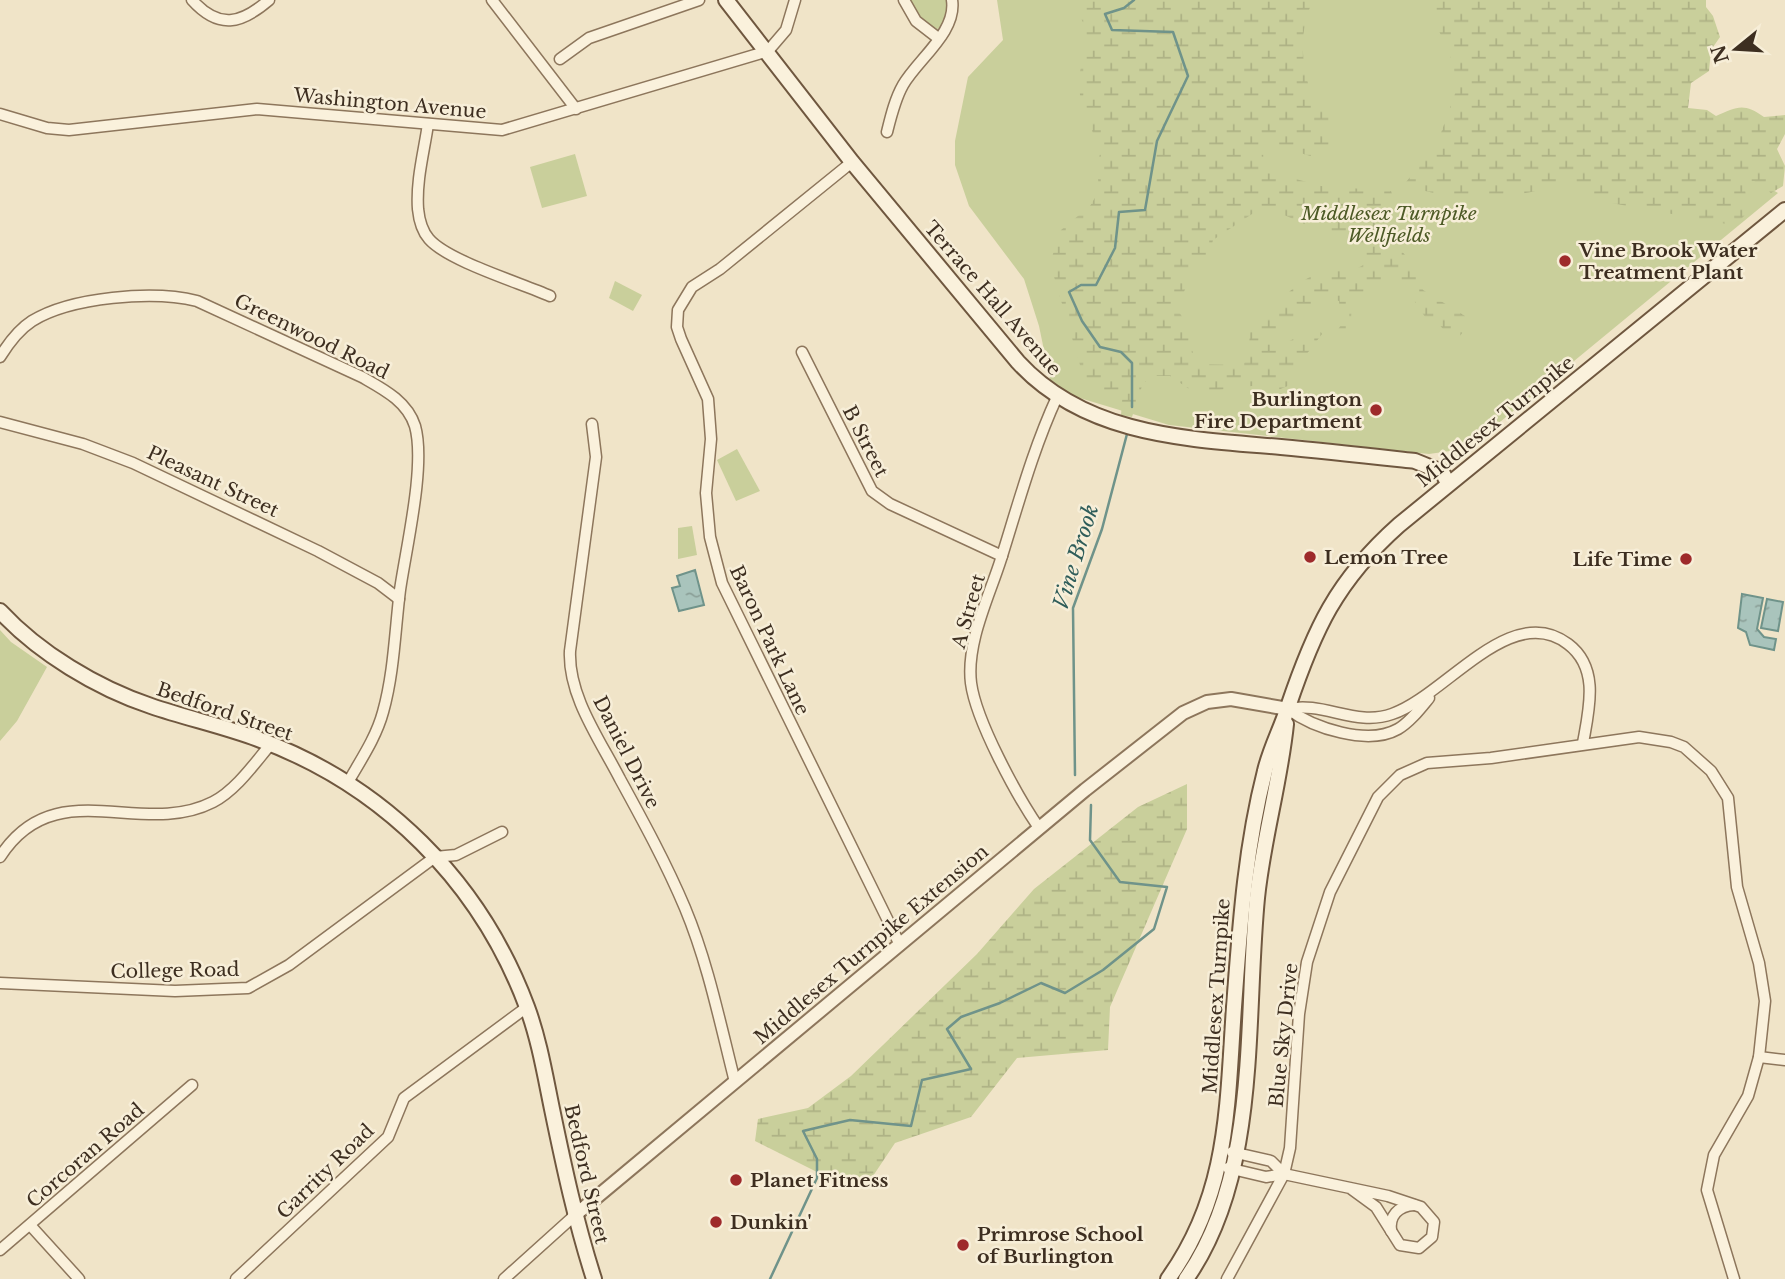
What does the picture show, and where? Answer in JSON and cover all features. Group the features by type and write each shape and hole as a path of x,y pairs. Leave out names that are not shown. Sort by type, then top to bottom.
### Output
{"main road":[{"name":"Terrace Hall Avenue","path":"726,0 852,162 1018,362 1057,397 1118,423 1175,438 1415,461 1442,471 1448,483"},
{"name":"Middlesex Turnpike","path":"1186,1279 1212,1235 1227,1168 1259,883 1288,709 1312,637 1346,581 1376,546 1448,483 1785,210"},
{"name":"Bedford Street","path":"0,611 45,650 118,692 270,745 348,784 392,815 461,883 484,919 527,1007 540,1051 574,1216 594,1279"},
{"name":"Middlesex Turnpike","path":"1168,1279 1199,1229 1227,1168"}],"street":[{"path":"192,0 210,17 232,20 251,13 269,0"},
{"path":"492,0 576,109"},
{"path":"560,59 589,38 699,0"},
{"path":"768,51 786,30 795,0"},
{"path":"905,0 916,21 938,38"},
{"path":"887,132 902,86 952,15 952,0"},
{"name":"Washington Avenue","path":"0,114 47,128 69,130 257,110 502,130 768,51"},
{"path":"428,124 419,176 418,211 429,238 438,247 466,261 550,296"},
{"name":"Baron Park Lane","path":"852,162 720,269 692,287 682,300 677,319 681,339 708,399 711,439 706,493 710,537 722,583 900,945"},
{"name":"Greenwood Road","path":"0,358 30,322 55,310 144,294 172,295 197,301 233,317 398,399 414,424 418,459 383,711 348,784"},
{"name":"B Street","path":"802,352 872,491 890,504 1002,556"},
{"name":"A Street","path":"1039,828 1003,765 976,702 971,683 974,644 1039,442 1057,397"},
{"name":"Pleasant Street","path":"0,422 122,458 276,529 378,583 399,599"},
{"name":"Daniel Drive","path":"592,424 596,457 570,651 573,678 595,732 664,860 685,908 705,967 735,1082"},
{"path":"1288,709 1308,708 1352,718 1374,719 1405,710 1437,690 1507,638 1529,632 1552,635 1571,646 1587,673 1590,703 1583,743"},
{"path":"1288,709 1307,720 1352,734 1380,735 1406,723 1437,690"},
{"name":"Middlesex Turnpike Extension","path":"504,1279 574,1216 1170,722 1195,706 1231,699 1288,709"},
{"name":"Blue Sky Drive","path":"1227,1279 1284,1174 1290,1148 1299,1014 1307,962 1330,891 1378,797 1400,775 1427,762 1491,758 1640,737 1671,742 1696,755 1724,790 1731,811 1737,887 1759,963 1765,1001 1759,1057 1748,1096 1714,1155 1709,1172 1709,1202 1725,1243 1734,1279"},
{"path":"0,857 28,827 58,812 176,813 206,805 228,791 270,745"},
{"path":"435,857 456,855 502,832"},
{"name":"College Road","path":"0,983 163,990 216,991 248,988 289,965 435,857"},
{"name":"Garrity Road","path":"236,1279 388,1137 404,1098 527,1007"},
{"path":"1759,1057 1785,1060"},
{"name":"Corcoran Road","path":"0,1250 191,1085"},
{"path":"1230,1152 1271,1161 1284,1174"},
{"path":"1227,1168 1266,1177 1284,1174 1350,1188 1421,1207 1434,1222 1429,1241 1419,1248 1408,1248 1392,1235 1376,1207 1350,1188"},
{"path":"1392,1235 1390,1224 1397,1211 1409,1205 1421,1207"},
{"path":"30,1225 79,1279"}],"green space":[{"path":"907,0 947,0 948,9 944,22 935,31 923,25"},
{"name":"Middlesex Turnpike Wellfields","path":"997,0 1596,0 1693,144 1778,193 1483,436 1457,450 1429,454 1169,425 1070,395 1050,379 1039,326 1024,279 969,206 955,165 955,141 968,77 1003,40"},
{"path":"1081,0 1313,0 1303,37 1304,62 1313,99 1331,108 1329,152 1323,156 1308,155 1269,143 1263,151 1264,173 1278,174 1321,186 1391,191 1392,200 1386,219 1388,228 1405,255 1419,269 1423,290 1465,316 1467,327 1459,337 1449,336 1437,322 1425,317 1402,282 1390,275 1366,290 1361,300 1352,305 1348,332 1335,344 1333,337 1341,325 1339,301 1322,300 1279,327 1274,336 1279,345 1319,328 1322,334 1296,368 1295,383 1266,395 1260,385 1195,393 1170,376 1150,376 1142,386 1132,417 1121,415 1123,390 1098,391 1085,382 1050,263 1061,230 1090,206 1099,191 1097,166 1100,154 1080,95 1079,76 1086,45 1086,29 1079,14","holes":["1264,206 1359,248 1365,260 1363,265 1314,275 1297,285 1251,322 1248,357 1243,365 1197,364 1192,350 1190,328 1176,308 1194,271 1209,256 1213,240"]},
{"path":"1433,0 1706,0 1706,7 1713,16 1720,37 1711,50 1709,71 1691,83 1688,108 1707,110 1716,116 1740,108 1751,109 1764,117 1785,115 1785,134 1777,149 1785,166 1783,186 1771,193 1754,181 1744,182 1748,212 1738,222 1727,224 1600,201 1566,182 1530,192 1487,197 1444,195 1407,185 1406,182 1436,147 1457,88 1451,58 1431,13"},
{"path":"575,154 587,196 542,208 530,167"},
{"path":"615,281 642,295 633,311 609,298"},
{"path":"737,449 760,491 736,501 717,460"},
{"path":"692,526 697,555 678,559 678,528"},
{"path":"0,630 11,642 47,667 17,721 0,741"},
{"path":"1187,784 1187,829 1110,1007 1108,1050 1017,1058 971,1117 895,1143 871,1179 835,1181 755,1141 758,1119 808,1108 851,1076 977,954 1034,889 1138,807"}],"water":[{"path":"695,570 704,605 679,611 672,588 680,586 677,576"},
{"path":"1742,594 1763,598 1757,629 1764,637 1776,639 1774,650 1750,645 1746,632 1738,628"},
{"path":"1767,599 1783,602 1778,631 1761,628"}],"waterway":[{"name":"Vine Brook","path":"1132,407 1132,363 1121,352 1100,347 1082,321 1069,292 1081,285 1096,285 1115,248 1119,212 1145,210 1157,141 1188,76 1173,32 1112,30 1105,14 1124,8 1134,0"},
{"name":"Vine Brook","path":"1075,775 1073,608 1102,529 1127,434"},
{"name":"Vine Brook","path":"770,1279 817,1178 817,1159 803,1131 850,1120 911,1126 922,1080 971,1069 947,1029 961,1017 1000,1003 1041,983 1065,993 1103,970 1154,929 1167,887 1120,882 1090,840 1091,805"}],"place":[{"name":"Vine Brook Water Treatment Plant","path":"1565,261"},
{"name":"Burlington Fire Department","path":"1376,410"},
{"name":"Lemon Tree","path":"1310,557"},
{"name":"Life Time","path":"1686,559"},
{"name":"Planet Fitness","path":"736,1180"},
{"name":"Dunkin'","path":"716,1222"},
{"name":"Primrose School of Burlington","path":"963,1245"}]}
